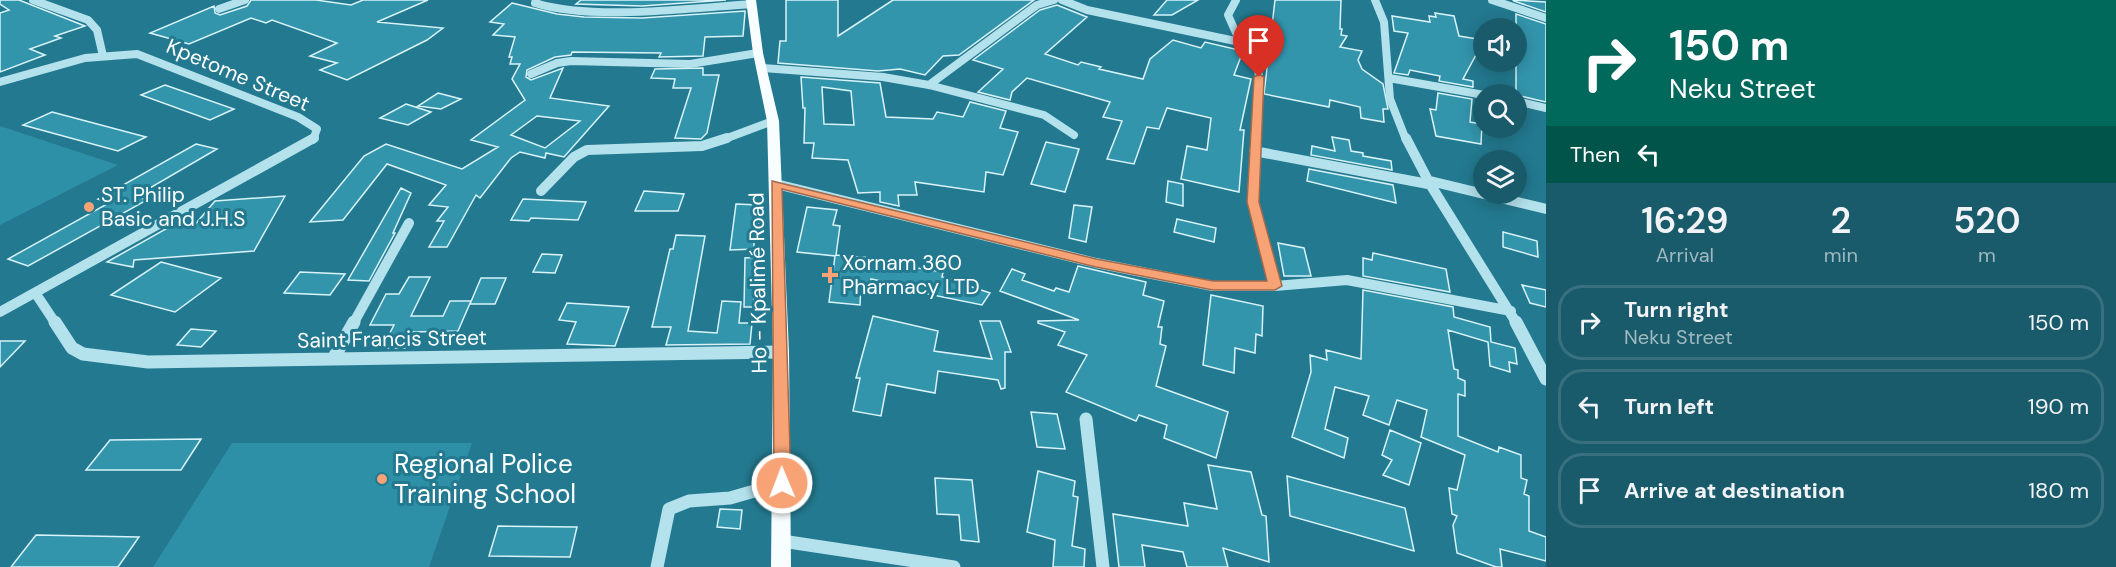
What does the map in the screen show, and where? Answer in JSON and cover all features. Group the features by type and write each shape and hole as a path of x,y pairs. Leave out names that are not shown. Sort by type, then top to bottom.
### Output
{"main road":[{"name":"Ho - Kpalimé Road","path":"752,2 758,53 763,68 772,121 776,184 781,352 781,567"}],"street":[{"path":"33,0 88,20 98,30 103,56"},
{"path":"219,9 245,0"},
{"path":"536,0 537,5 544,7 584,10 752,2"},
{"path":"929,85 1037,5 1054,0"},
{"path":"1062,0 1087,10 1240,42 1256,52 1258,58 1253,202 1275,286"},
{"path":"1236,0 1228,7 1227,15 1240,42"},
{"path":"1375,0 1380,6 1386,39 1389,95 1427,182 1511,311 1546,379"},
{"path":"1492,0 1546,18"},
{"name":"Kpetome Street","path":"0,82 62,63 127,53 148,56 298,117 317,129 314,139 307,144 186,207 36,294"},
{"path":"531,74 557,63 571,61 690,64 758,53"},
{"path":"763,68 883,77 929,85 1044,114 1074,135"},
{"path":"1389,78 1473,93"},
{"path":"1527,104 1546,108"},
{"path":"541,191 574,157 587,150 702,146 772,121"},
{"path":"1254,151 1427,182 1546,209"},
{"path":"776,184 1096,263 1213,286 1275,286 1347,280 1511,311"},
{"path":"333,359 409,223"},
{"path":"0,312 36,294"},
{"name":"Saint Francis Street","path":"36,294 72,348 83,354 148,362 781,352"},
{"path":"1086,419 1103,567"},
{"path":"657,567 669,509 689,500 722,501 782,483"},
{"path":"782,541 954,567"}],"shaded area":[{"path":"0,126 118,165 0,225"},
{"path":"232,443 472,443 429,567 153,567"}],"building":[{"path":"0,0 19,0 85,26 55,36 61,38 30,49 45,55 0,72 0,13 9,10 0,4"},
{"path":"251,0 316,0 351,5 363,0 428,0 377,22 443,28 427,40 347,80 320,70 337,63 310,56 337,43 272,20 266,23 251,18 189,44 150,33 214,6 215,13 220,15 247,6"},
{"path":"581,0 726,0 642,6 576,4"},
{"path":"786,0 838,0 838,36 893,0 1034,0 959,55 943,56 925,75 900,69 878,71 778,63 780,41 786,41"},
{"path":"1167,0 1198,0 1172,15 1154,15"},
{"path":"1275,0 1341,0 1341,35 1347,36 1340,47 1362,51 1358,60 1362,69 1383,84 1388,109 1383,109 1384,122 1361,118 1360,107 1330,100 1329,107 1264,94"},
{"path":"1514,1 1546,2 1546,12"},
{"path":"512,3 557,14 584,17 642,18 745,11 743,36 705,37 703,56 659,57 661,53 572,52 571,55 555,57 527,70 526,77 531,80 563,68 550,98 609,106 564,157 546,153 545,158 520,152 511,158 480,198 476,195 447,247 429,247 444,221 437,221 448,207 429,205 446,185 387,164 343,220 310,222 364,156 386,144 462,169 498,147 471,140 525,100 512,79 520,64 510,64 512,57 509,57 515,37 493,35 504,24 490,22","holes":["537,116 580,121 545,148 511,135"]},
{"path":"1057,5 1087,17 1045,54 1078,65 1081,62 1101,67 1099,69 1143,79 1150,59 1173,40 1201,48 1205,42 1243,51 1234,75 1251,79 1240,130 1244,130 1239,192 1181,179 1187,146 1207,150 1211,118 1167,108 1159,129 1147,127 1134,164 1107,159 1122,121 1103,117 1110,102 1027,78 1012,92 1010,100 978,92 1003,69 973,60 1040,10"},
{"path":"1435,13 1454,16 1459,36 1473,38 1473,60 1463,79 1473,81 1473,87 1439,81 1440,76 1410,70 1408,75 1394,73 1408,33 1394,31 1392,16 1430,22 1429,16 1436,17"},
{"path":"1516,14 1546,24 1546,102 1527,98 1527,84 1516,84 1516,72 1527,72 1527,18 1516,18"},
{"path":"703,68 703,75 719,75 707,133 701,139 675,138 691,88 673,88 675,79 651,78 655,69"},
{"path":"801,77 880,83 886,117 933,119 937,112 963,117 970,102 1006,111 1000,128 1018,132 1003,175 986,172 984,192 915,182 917,195 898,195 899,206 880,202 880,192 858,193 848,160 812,158 814,143 804,143 805,108 803,108","holes":["822,87 851,91 854,125 824,124"]},
{"path":"165,85 234,109 210,120 141,95"},
{"path":"438,93 461,99 441,109 418,106"},
{"path":"1438,93 1472,99 1470,122 1473,122 1473,138 1481,138 1481,144 1436,136 1430,109 1436,110"},
{"path":"406,104 431,112 408,125 380,118"},
{"path":"52,112 146,137 118,151 23,125"},
{"path":"1332,137 1349,140 1351,151 1363,153 1363,156 1391,161 1392,170 1311,155 1312,146 1335,151"},
{"path":"1046,142 1079,149 1065,192 1031,184"},
{"path":"196,144 217,149 136,196 147,200 28,266 8,259 109,203 98,199"},
{"path":"1309,169 1393,185 1396,203 1307,181"},
{"path":"1168,181 1183,184 1183,206 1166,202"},
{"path":"401,188 411,193 393,233 395,233 369,281 348,280"},
{"path":"644,191 684,194 678,211 635,211"},
{"path":"285,196 254,251 134,260 133,267 107,262 178,222 192,228 215,201"},
{"path":"523,199 586,202 578,220 531,218 529,221 511,220"},
{"path":"736,204 759,205 759,226 754,226 754,249 730,250"},
{"path":"1074,205 1092,207 1086,242 1069,238"},
{"path":"807,207 837,210 833,225 840,226 836,255 873,258 872,261 943,272 942,277 967,282 966,285 990,293 982,305 913,291 914,288 871,279 870,286 861,286 860,305 829,302 835,256 797,252"},
{"path":"1177,219 1216,228 1214,242 1174,232"},
{"path":"1503,232 1537,241 1538,257 1503,247"},
{"path":"676,235 705,236 688,331 717,333 722,301 741,302 739,323 752,323 750,344 666,345 671,327 652,327 670,249 673,249"},
{"path":"1278,243 1304,248 1311,276 1284,276"},
{"path":"1373,253 1446,269 1450,292 1363,276 1363,258 1372,260"},
{"path":"542,254 562,255 555,273 533,272"},
{"path":"759,257 753,307 744,307 745,258"},
{"path":"161,262 221,278 175,312 111,295"},
{"path":"1078,266 1146,282 1143,295 1164,301 1158,327 1162,327 1160,344 1166,346 1156,386 1228,412 1216,458 1164,438 1167,425 1139,415 1136,421 1066,392 1087,355 1058,345 1065,332 1038,323 1038,321 1079,320 1000,291 1012,269 1025,274 1022,280 1054,291 1056,288 1069,292"},
{"path":"300,272 345,274 330,295 284,293"},
{"path":"409,277 430,277 411,316 443,316 450,301 471,301 458,331 412,332 405,348 382,348 394,325 370,325 386,294 399,294"},
{"path":"481,278 506,278 495,304 470,304"},
{"path":"1522,285 1546,290 1546,307 1530,303"},
{"path":"1363,290 1453,307 1454,317 1490,327 1491,342 1515,348 1517,364 1509,362 1510,372 1490,366 1488,342 1448,330 1454,369 1458,370 1458,378 1465,381 1465,396 1458,394 1458,436 1498,452 1499,447 1521,455 1521,478 1527,480 1524,494 1529,496 1529,531 1546,537 1546,561 1500,549 1502,567 1496,567 1457,553 1453,525 1457,516 1452,514 1449,488 1457,490 1465,455 1421,437 1427,410 1397,400 1389,425 1363,415 1369,396 1335,387 1325,429 1348,438 1344,458 1292,437 1311,372 1310,355 1327,360 1326,350 1361,359"},
{"path":"1211,295 1263,306 1262,336 1256,334 1255,353 1235,348 1234,373 1203,365"},
{"path":"567,303 629,307 615,346 567,344 576,322 559,320"},
{"path":"873,316 938,331 934,351 992,359 980,321 1000,321 1011,352 1005,352 1005,388 1001,389 998,380 938,371 935,393 887,384 881,416 853,411 860,378 856,378"},
{"path":"191,329 216,331 201,347 177,345"},
{"path":"0,341 25,341 0,367"},
{"path":"1031,412 1057,414 1065,449 1037,447"},
{"path":"1390,430 1421,443 1409,485 1383,475 1392,460 1382,455"},
{"path":"201,439 181,470 86,470 110,440"},
{"path":"1208,465 1251,472 1262,515 1266,516 1269,562 1223,548 1228,567 1187,567 1183,552 1142,545 1145,567 1119,567 1113,514 1188,526 1184,503 1217,509"},
{"path":"1038,471 1075,481 1073,496 1078,497 1072,546 1085,549 1084,567 1053,567 1055,540 1027,532"},
{"path":"1287,476 1405,508 1414,551 1290,516"},
{"path":"935,478 972,480 979,542 961,540 959,515 937,514"},
{"path":"720,509 742,510 740,529 717,527"},
{"path":"498,526 577,527 570,557 489,556"},
{"path":"36,535 139,537 118,567 11,567"}],"place":[{"name":"ST. Philip Basic and J.H.S","path":"89,207"},
{"name":"Xornam 360 Pharmacy LTD","path":"830,275"},
{"name":"Regional Police Training School","path":"382,479"}],"route":[{"path":"782,483 776,184 1096,263 1213,286 1275,286 1253,202 1259,77"}]}
